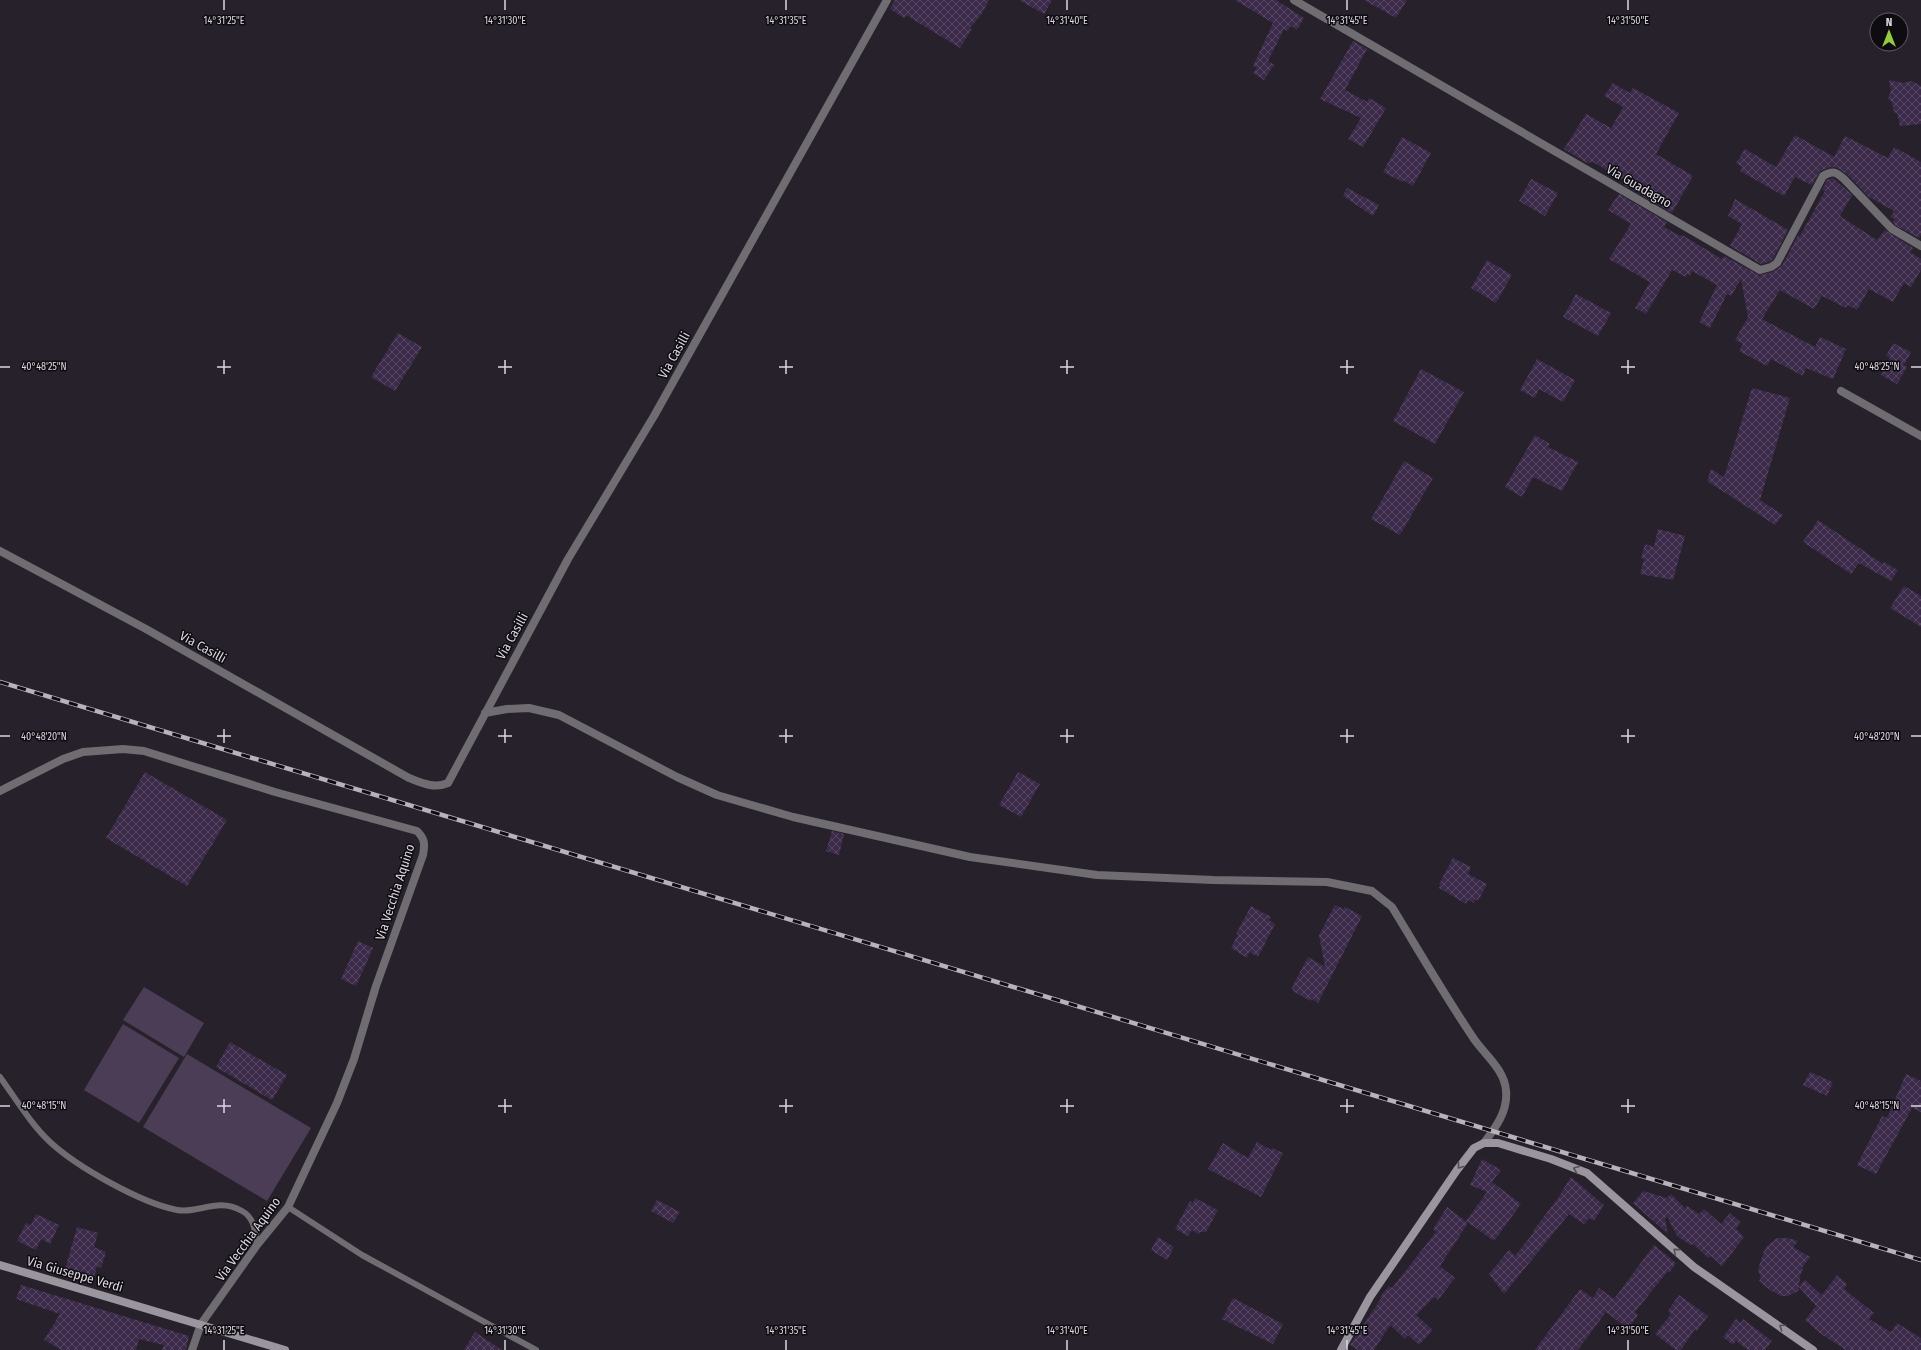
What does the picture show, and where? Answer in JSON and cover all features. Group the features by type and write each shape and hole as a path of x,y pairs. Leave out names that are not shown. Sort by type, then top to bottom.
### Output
{"street":[{"name":"Via Casilli","path":"0,551 146,629 409,778 423,784 439,786 448,782 568,559 654,416 887,0"},
{"name":"Via Guadagno","path":"1294,0 1760,270 1771,267 1777,263 1823,176 1830,171 1836,172 1844,179 1892,229 1921,246"},
{"path":"1841,391 1921,436"},
{"path":"485,712 529,708 559,715 677,778 717,795 793,817 970,857 1097,875 1205,880 1328,882 1372,891 1392,906 1475,1041 1502,1078 1506,1090 1505,1107 1493,1130 1484,1143"},
{"name":"Via Vecchia Aquino","path":"0,791 62,759 83,752 103,749 144,751 275,792 417,832 423,838 425,844 423,855 376,986 354,1060 337,1103 288,1207 257,1245 201,1324 192,1350"},
{"path":"1341,1350 1370,1297 1457,1170 1474,1148 1484,1143 1498,1143 1551,1159 1587,1173 1694,1267 1813,1350"},
{"name":"Via Giuseppe Verdi","path":"0,1265 285,1350"}],"lane":[{"path":"0,1077 28,1116 49,1141 69,1158 134,1195 167,1207 180,1210 229,1205 244,1211 251,1218 255,1228 257,1245"},
{"path":"288,1207 362,1255 536,1350"}],"shaded area":[{"path":"144,987 204,1023 184,1057 123,1020"},
{"path":"123,1024 179,1058 139,1123 84,1090"},
{"path":"187,1054 311,1128 267,1201 143,1127"}],"building":[{"path":"895,0 989,0 981,15 970,28 972,29 960,48 906,15 904,18 890,9"},
{"path":"1019,0 1052,0 1044,14"},
{"path":"1235,0 1276,0 1304,18 1297,30 1291,26 1287,31 1284,29 1268,61 1274,65 1264,80 1253,73 1257,68 1253,66 1273,23"},
{"path":"1364,0 1407,0 1396,18"},
{"path":"1353,41 1367,49 1345,90 1367,102 1369,98 1386,108 1363,147 1348,139 1361,118 1320,99"},
{"path":"1889,80 1903,83 1911,81 1921,86 1921,124 1900,126 1897,113 1894,112 1892,102 1888,99 1891,90"},
{"path":"1613,83 1630,93 1633,88 1679,113 1656,154 1693,176 1672,213 1624,185 1627,182 1593,162 1587,163 1564,149 1586,114 1611,128 1623,107 1604,96"},
{"path":"1795,135 1834,157 1845,136 1888,158 1894,147 1921,162 1921,235 1919,238 1895,225 1893,222 1895,219 1890,217 1894,211 1869,197 1848,175 1838,168 1831,167 1820,171 1812,185 1795,177 1784,196 1740,171 1742,167 1736,163 1745,149 1776,167"},
{"path":"1402,137 1431,153 1413,186 1403,180 1402,182 1383,172"},
{"path":"1833,178 1852,195 1840,216 1877,240 1885,230 1913,248 1910,252 1921,259 1921,270 1911,287 1904,283 1893,302 1869,289 1857,310 1848,305 1846,308 1822,296 1814,309 1780,290 1762,319 1815,347 1820,337 1846,349 1833,379 1806,368 1803,376 1771,359 1767,366 1739,351 1743,344 1735,340 1748,317 1741,279 1731,296 1727,294 1710,328 1699,322 1717,285 1692,271 1690,276 1687,274 1686,277 1672,270 1646,314 1635,308 1650,282 1609,259 1631,224 1608,210 1619,194 1667,222 1664,227 1680,236 1682,235 1722,259 1724,256 1759,275 1772,272 1782,266 1798,235 1800,236 1825,191 1822,190 1827,180"},
{"path":"1531,179 1558,193 1545,216 1519,201"},
{"path":"1347,188 1379,205 1373,216 1343,196"},
{"path":"1735,199 1788,230 1773,259 1769,262 1761,264 1730,246 1742,224 1728,216"},
{"path":"1487,260 1512,275 1496,303 1471,288"},
{"path":"1576,294 1611,313 1598,336 1563,317"},
{"path":"398,333 422,347 395,391 371,377"},
{"path":"1893,343 1911,352 1904,365 1907,367 1897,384 1881,375 1890,358 1886,356"},
{"path":"1537,359 1575,380 1563,402 1539,389 1535,398 1520,390"},
{"path":"1421,369 1464,392 1435,444 1393,421"},
{"path":"1752,388 1790,398 1760,500 1783,515 1775,525 1707,481 1711,469 1724,477"},
{"path":"1535,435 1550,444 1548,447 1578,462 1562,491 1533,477 1522,497 1505,487"},
{"path":"1404,461 1433,478 1400,535 1371,519"},
{"path":"1818,520 1883,564 1884,562 1898,570 1891,581 1859,563 1851,574 1803,542"},
{"path":"1658,529 1685,536 1673,580 1640,574 1644,559 1641,558 1645,544 1654,547"},
{"path":"1904,586 1921,596 1921,627 1890,608"},
{"path":"145,772 227,820 187,886 106,838"},
{"path":"1018,772 1040,784 1021,817 999,805"},
{"path":"832,831 844,834 839,855 826,851"},
{"path":"1453,858 1471,867 1468,874 1487,884 1478,901 1475,899 1474,903 1468,900 1466,904 1439,888 1439,884"},
{"path":"1335,905 1343,909 1345,907 1362,916 1318,1003 1312,999 1310,1001 1293,991 1292,987 1308,957 1325,967 1319,935"},
{"path":"1251,906 1271,917 1269,920 1275,924 1258,957 1249,952 1247,958 1231,948 1238,934 1236,934"},
{"path":"358,941 373,948 356,986 341,979"},
{"path":"230,1042 287,1075 272,1100 216,1067"},
{"path":"1810,1072 1833,1082 1827,1096 1803,1085"},
{"path":"1906,1074 1921,1081 1921,1112 1912,1108 1876,1174 1857,1165 1882,1116 1887,1118"},
{"path":"1257,1142 1271,1150 1272,1148 1283,1153 1261,1197 1208,1169 1223,1143 1248,1158"},
{"path":"1482,1159 1501,1170 1492,1182 1521,1204 1494,1241 1466,1221 1487,1192 1470,1185"},
{"path":"1571,1177 1604,1205 1594,1221 1589,1218 1584,1224 1569,1214 1504,1294 1489,1274 1509,1250 1515,1256 1534,1232 1533,1231 1558,1198"},
{"path":"1643,1191 1667,1198 1671,1194 1685,1208 1687,1206 1699,1214 1704,1209 1721,1224 1730,1213 1741,1222 1736,1229 1744,1237 1722,1266 1711,1256 1708,1258 1693,1244 1690,1245 1677,1236 1667,1216 1665,1219 1668,1234 1633,1203"},
{"path":"1195,1198 1218,1210 1206,1232 1200,1232 1198,1234 1192,1230 1188,1236 1175,1229 1190,1201 1193,1203"},
{"path":"657,1200 680,1212 673,1223 651,1211"},
{"path":"1447,1207 1468,1223 1440,1266 1455,1278 1438,1300 1434,1297 1416,1315 1433,1330 1419,1345 1408,1335 1405,1339 1390,1325 1374,1350 1358,1350 1350,1345 1382,1297 1380,1297 1389,1286 1392,1288 1436,1232 1433,1229"},
{"path":"36,1214 59,1225 50,1244 41,1239 36,1250 17,1241 26,1223 31,1225"},
{"path":"77,1227 98,1233 94,1247 106,1252 101,1268 97,1266 93,1281 64,1273"},
{"path":"1158,1237 1174,1247 1167,1260 1151,1250"},
{"path":"1777,1238 1788,1238 1798,1241 1793,1247 1810,1257 1802,1268 1799,1286 1805,1280 1822,1295 1837,1275 1847,1284 1844,1289 1874,1313 1869,1319 1891,1332 1897,1323 1921,1338 1921,1350 1846,1350 1821,1334 1805,1320 1816,1306 1799,1287 1798,1291 1788,1296 1781,1296 1770,1290 1759,1281 1761,1278 1758,1269 1764,1251 1767,1246"},
{"path":"1654,1245 1676,1263 1635,1312 1638,1315 1628,1329 1606,1312 1578,1350 1535,1350 1580,1289 1593,1298 1599,1288 1614,1299"},
{"path":"21,1285 189,1336 186,1350 162,1350 164,1345 139,1339 136,1350 62,1350 44,1340 60,1314 16,1299"},
{"path":"1679,1295 1708,1316 1697,1331 1695,1329 1681,1350 1676,1350 1655,1334 1671,1314 1668,1311"},
{"path":"1233,1298 1283,1324 1273,1344 1222,1319"},
{"path":"1736,1319 1740,1323 1743,1319 1772,1341 1765,1350 1748,1350 1736,1341 1733,1345 1723,1337"},
{"path":"475,1332 502,1350 464,1350"}],"railway":[{"path":"0,682 1921,1260"}]}
